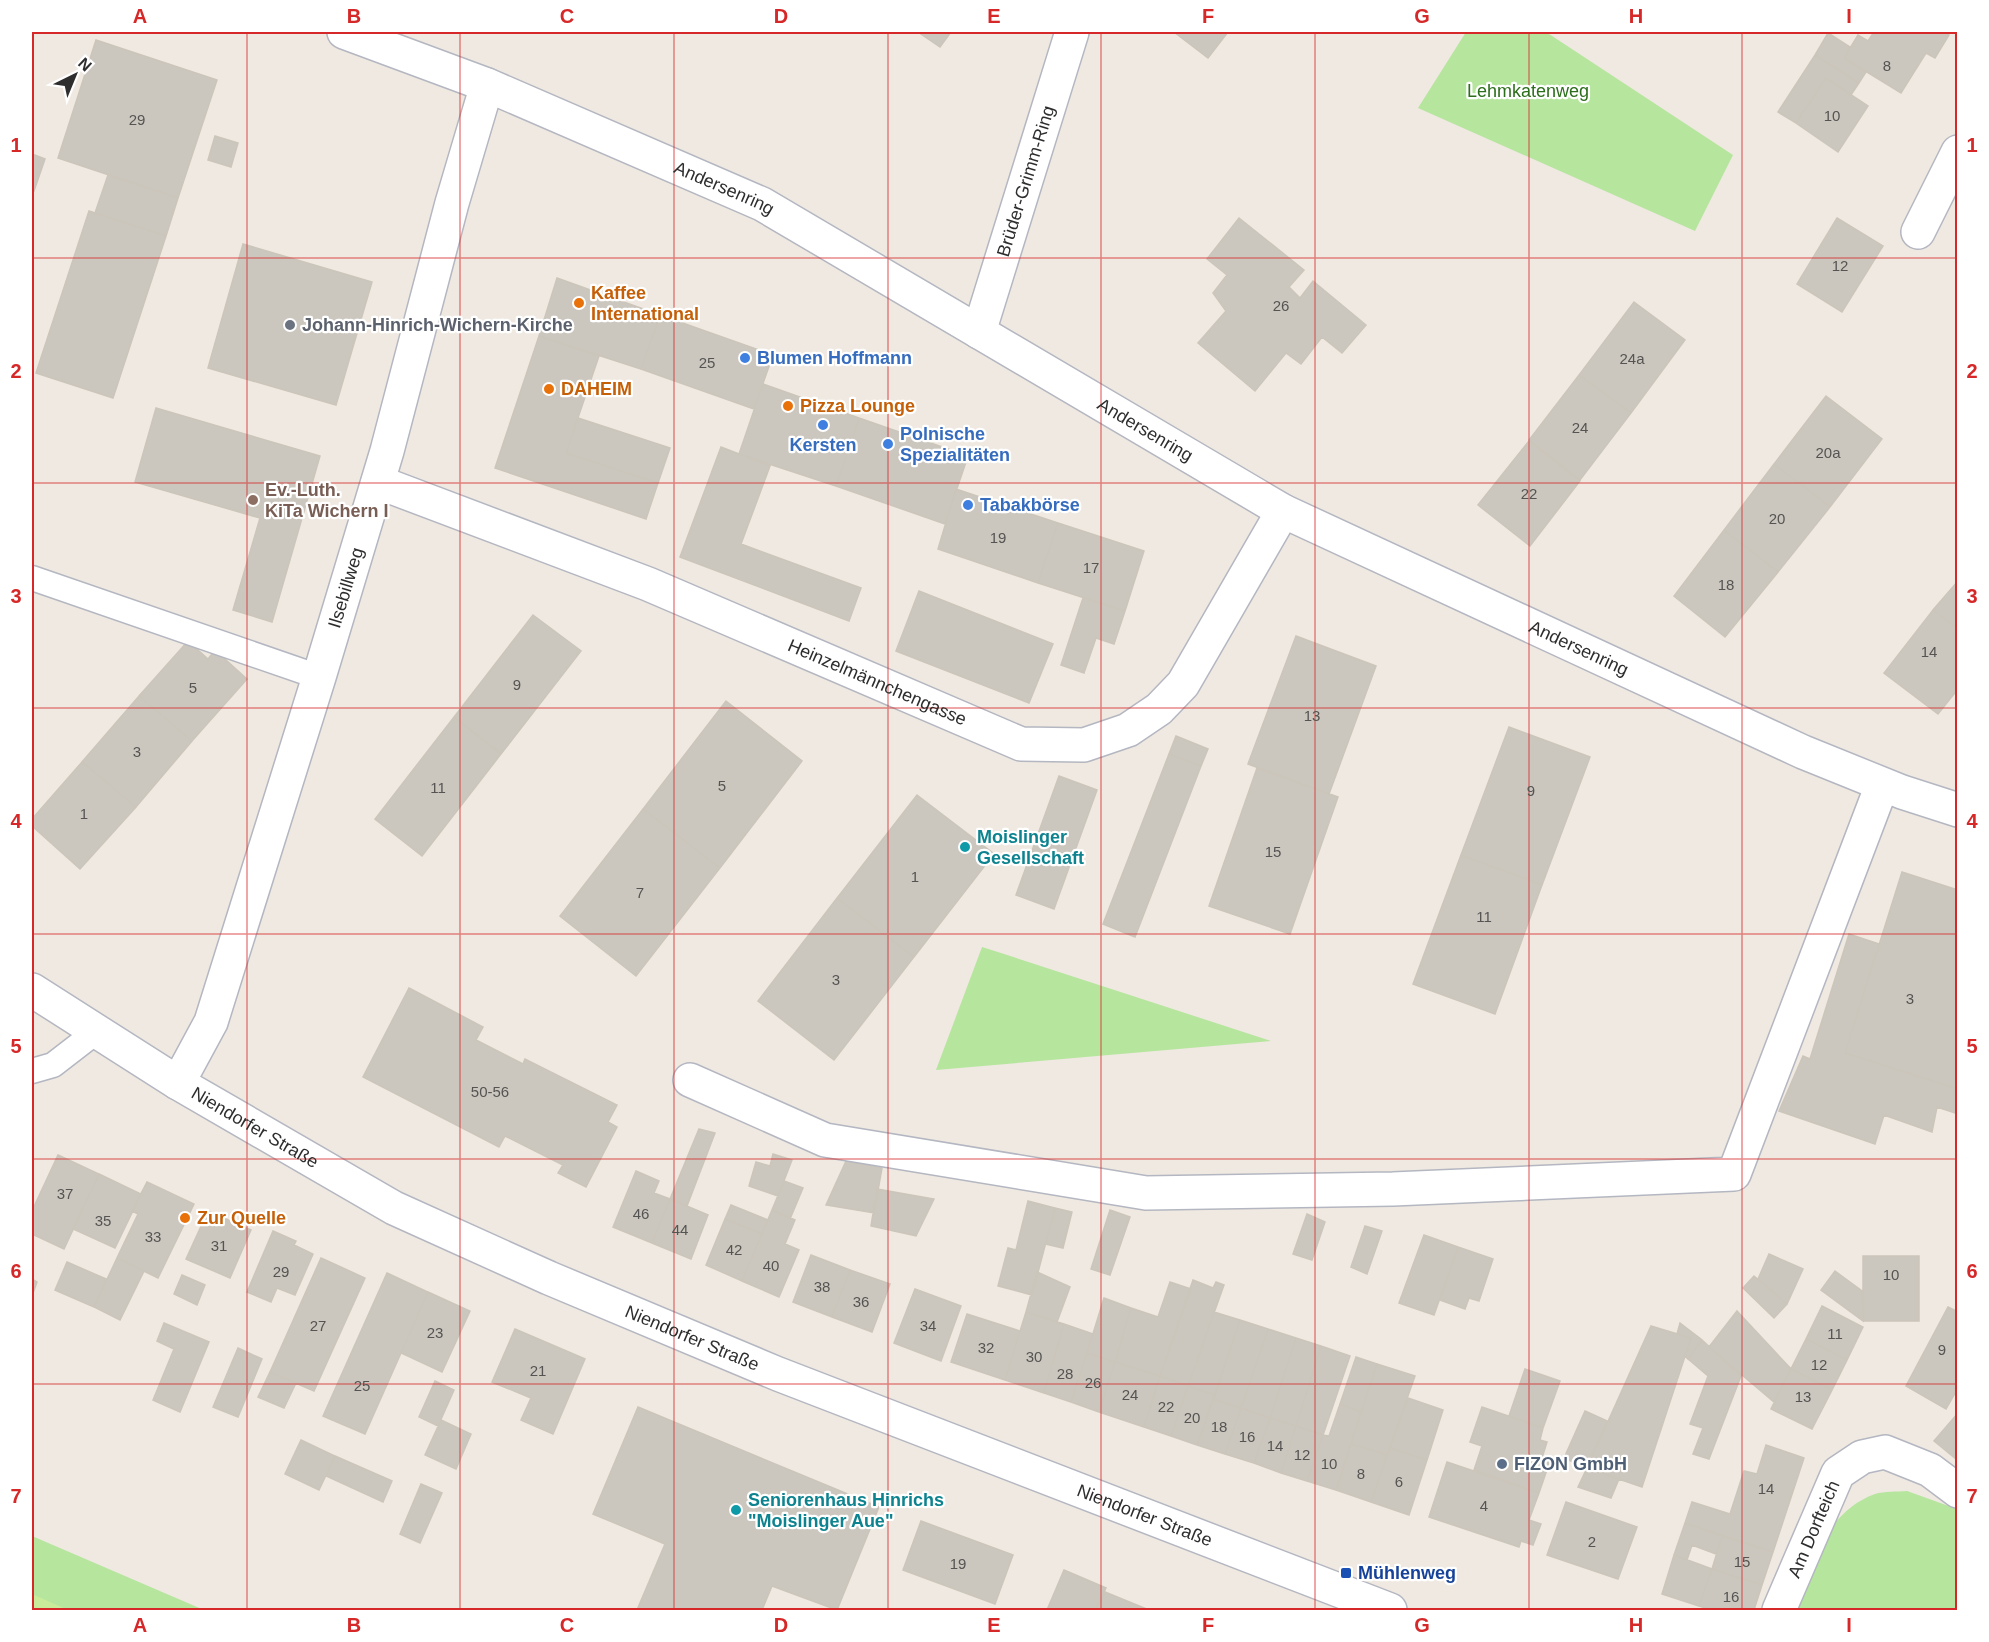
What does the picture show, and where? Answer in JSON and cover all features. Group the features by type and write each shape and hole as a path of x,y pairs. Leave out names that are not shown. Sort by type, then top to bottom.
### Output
{"street":[{"name":"Andersenring","path":"344,32 487,85 762,204 1283,510 1717,714 1882,785 1958,810"},
{"name":"Brüder-Grimm-Ring","path":"979,332 1072,32"},
{"name":"Ilsebillweg","path":"178,1083 211,1022 319,677 378,482 452,203 487,85"},
{"path":"1918,232 1958,152"},
{"name":"Heinzelmännchengasse","path":"378,482 648,584 1021,744 1084,745 1128,730 1159,710 1183,684 1283,510"},
{"path":"690,1080 825,1140 1146,1193 1393,1189 1734,1174 1882,785"},
{"name":"Niendorfer Straße","path":"32,990 178,1083 394,1208 549,1278 778,1374 1390,1611"},
{"name":"Am Dorfteich","path":"1779,1611 1838,1473 1862,1456 1885,1452 1930,1470 1958,1491"}],"lane":[{"path":"32,578 319,677"},
{"path":"32,1071 53,1065 97,1031"}],"green space":[{"name":"Lehmkatenweg","path":"1466,32 1546,32 1733,155 1695,231 1418,108"},
{"path":"982,947 1001,953 1271,1041 936,1070"},
{"path":"1907,1491 1957,1509 1957,1610 1792,1610 1805,1576 1822,1542 1844,1513 1858,1502 1875,1494"},
{"path":"32,1536 204,1610 32,1610"},
{"path":"32,1594 68,1610 32,1610"}],"building":[{"path":"918,32 951,32 940,47"},
{"path":"1174,32 1228,32 1208,58"},
{"path":"1874,32 1944,32 1949,35 1935,58 1926,53 1901,93 1844,58 1858,35 1868,41"},
{"path":"1828,33 1850,47 1844,58 1866,72 1859,83 1815,55"},
{"path":"96,40 217,80 178,198 58,158"},
{"path":"1815,55 1859,83 1851,95 1826,78 1796,123 1778,112"},
{"path":"1826,78 1868,106 1838,152 1796,123"},
{"path":"215,136 238,143 231,167 208,160"},
{"path":"32,154 45,159 34,191 32,190"},
{"path":"108,175 178,198 166,236 95,213"},
{"path":"89,211 166,236 113,398 36,373"},
{"path":"1239,218 1304,270 1289,287 1300,298 1313,281 1366,325 1342,353 1322,337 1301,364 1286,353 1255,391 1198,343 1226,311 1213,293 1227,275 1207,259"},
{"path":"1837,218 1883,246 1842,312 1797,284"},
{"name":"Johann-Hinrich-Wichern-Kirche","path":"243,244 372,282 336,405 208,368"},
{"path":"557,278 660,315 641,369 539,336"},
{"path":"1634,302 1685,340 1631,413 1579,375"},
{"path":"660,315 773,355 754,409 641,369"},
{"path":"539,336 599,356 566,453 658,483 646,519 495,468"},
{"path":"1579,375 1631,413 1580,480 1529,440"},
{"path":"763,384 859,418 836,486 739,454"},
{"path":"1826,396 1882,439 1830,507 1774,464"},
{"name":"Ev.-Luth. KiTa Wichern I","path":"156,408 320,456 272,622 233,610 260,518 135,482"},
{"path":"578,418 670,448 658,483 566,453"},
{"path":"859,418 968,456 945,524 836,486"},
{"path":"1529,441 1580,481 1530,546 1478,505"},
{"path":"721,447 770,466 741,544 861,588 849,621 680,557"},
{"path":"1774,464 1830,507 1778,572 1724,530"},
{"path":"956,489 1058,523 1038,583 938,549"},
{"path":"1058,523 1144,551 1125,611 1038,583"},
{"path":"1724,530 1778,572 1725,637 1674,596"},
{"path":"1958,581 1958,629 1933,610"},
{"path":"919,591 1053,644 1029,703 896,651"},
{"path":"1083,598 1125,611 1114,644 1096,638 1084,673 1061,665"},
{"path":"1933,610 1958,629 1958,689 1938,714 1884,673"},
{"path":"533,615 581,651 501,754 454,717"},
{"path":"1296,636 1376,666 1329,794 1248,764"},
{"path":"188,641 208,659 215,650 247,679 192,741 139,696"},
{"path":"139,696 192,741 136,807 82,762"},
{"path":"726,701 802,761 720,868 643,809"},
{"path":"454,717 501,754 422,856 375,819"},
{"path":"1509,727 1590,757 1542,885 1461,855"},
{"path":"1176,736 1208,749 1201,766 1169,754"},
{"path":"1169,754 1201,766 1135,937 1103,924"},
{"path":"82,762 136,807 80,869 32,826 32,819"},
{"path":"1257,768 1338,797 1290,934 1209,906"},
{"path":"1059,776 1097,790 1054,909 1016,895"},
{"path":"917,795 994,854 914,957 837,898"},
{"path":"643,809 720,868 636,976 560,916"},
{"path":"1461,855 1542,885 1495,1014 1413,984"},
{"path":"1902,872 1958,890 1958,1089 1845,1053"},
{"path":"837,898 914,957 834,1060 758,1001"},
{"path":"1849,934 1879,944 1845,1053 1958,1089 1958,1114 1937,1107 1932,1132 1884,1115 1875,1144 1779,1111 1803,1056 1810,1059"},
{"path":"409,988 483,1027 476,1040 523,1064 525,1059 617,1105 608,1122 617,1127 586,1187 558,1173 563,1165 505,1136 499,1147 363,1077"},
{"path":"699,1129 715,1133 687,1206 670,1199"},
{"path":"773,1154 792,1160 778,1196 749,1186 756,1162 770,1166"},
{"path":"58,1155 99,1174 64,1249 32,1234 32,1211"},
{"path":"846,1161 882,1168 874,1213 826,1205"},
{"path":"636,1171 659,1181 654,1193 670,1199 652,1243 613,1227"},
{"path":"99,1174 141,1194 115,1248 73,1229"},
{"path":"784,1181 803,1188 790,1219 772,1210"},
{"path":"147,1182 194,1204 158,1278 117,1258 138,1214 132,1211"},
{"path":"877,1189 934,1199 916,1236 871,1226"},
{"path":"670,1199 708,1215 691,1259 652,1243"},
{"path":"1028,1201 1055,1208 1032,1295 998,1286 1008,1248 1016,1250"},
{"path":"731,1205 768,1220 762,1234 725,1219"},
{"path":"1055,1208 1072,1212 1063,1248 1045,1244"},
{"path":"772,1210 795,1220 785,1244 799,1250 779,1297 742,1281"},
{"path":"1110,1210 1130,1217 1110,1275 1091,1269"},
{"path":"208,1211 251,1230 230,1278 186,1259"},
{"path":"1307,1214 1325,1222 1312,1260 1293,1254"},
{"path":"725,1219 762,1234 742,1281 706,1265"},
{"path":"1365,1226 1382,1231 1367,1274 1351,1267"},
{"path":"273,1231 296,1241 294,1245 313,1254 295,1295 277,1288 271,1302 247,1292"},
{"path":"1424,1235 1458,1247 1434,1315 1399,1303"},
{"path":"1458,1247 1493,1259 1479,1301 1469,1298 1465,1309 1440,1300"},
{"path":"1769,1254 1803,1269 1787,1304 1758,1279"},
{"path":"811,1255 850,1270 832,1317 793,1302"},
{"path":"1863,1256 1919,1256 1919,1321 1863,1321"},
{"path":"117,1258 144,1271 120,1320 94,1307"},
{"path":"321,1258 365,1278 314,1391 270,1372"},
{"path":"67,1262 106,1279 94,1307 55,1290"},
{"path":"850,1270 890,1284 872,1332 832,1317"},
{"path":"1835,1271 1862,1291 1863,1321 1821,1290"},
{"path":"1037,1272 1070,1287 1057,1322 1026,1312"},
{"path":"387,1273 428,1292 365,1434 323,1416"},
{"path":"182,1275 205,1285 197,1305 174,1294"},
{"path":"1754,1276 1787,1304 1774,1318 1743,1288"},
{"path":"32,1279 37,1282 32,1296"},
{"path":"1193,1280 1213,1288 1216,1282 1224,1285 1188,1386 1160,1376"},
{"path":"1170,1282 1191,1289 1160,1376 1115,1362 1131,1308 1158,1317"},
{"path":"915,1289 961,1306 941,1361 894,1343"},
{"path":"428,1292 470,1311 442,1372 401,1353"},
{"path":"1104,1298 1131,1308 1115,1362 1087,1353"},
{"path":"1822,1306 1863,1327 1847,1360 1806,1339"},
{"path":"1948,1307 1958,1312 1958,1388 1946,1409 1906,1386"},
{"path":"1737,1311 1791,1369 1774,1402 1709,1347"},
{"path":"1026,1312 1064,1324 1044,1393 1005,1380"},
{"path":"1214,1312 1240,1320 1215,1395 1188,1386"},
{"path":"967,1314 1020,1331 1005,1380 951,1362"},
{"path":"1240,1320 1268,1329 1241,1408 1213,1399"},
{"path":"164,1323 209,1342 180,1412 153,1400 174,1349 157,1341"},
{"path":"1680,1323 1702,1340 1688,1359 1685,1356 1691,1338 1677,1334"},
{"path":"1064,1324 1093,1334 1071,1402 1044,1393"},
{"path":"1651,1326 1691,1338 1642,1487 1587,1468"},
{"path":"515,1329 585,1359 553,1434 521,1420 531,1398 492,1382"},
{"path":"1268,1329 1296,1338 1270,1418 1241,1408"},
{"path":"1296,1338 1321,1346 1296,1426 1270,1418"},
{"path":"1806,1339 1847,1360 1832,1390 1791,1369"},
{"path":"1702,1340 1741,1376 1709,1459 1693,1454 1703,1428 1690,1424 1708,1376 1688,1359"},
{"path":"1321,1346 1350,1356 1323,1435 1296,1426"},
{"path":"238,1348 262,1359 238,1417 213,1407"},
{"path":"1087,1353 1115,1362 1099,1412 1071,1402"},
{"path":"1356,1357 1377,1364 1361,1412 1340,1404"},
{"path":"1115,1362 1160,1376 1144,1427 1099,1412"},
{"path":"1377,1364 1415,1376 1387,1455 1351,1444"},
{"path":"1525,1369 1560,1381 1543,1428 1509,1416"},
{"path":"1791,1369 1832,1390 1812,1429 1771,1409"},
{"path":"270,1372 296,1383 284,1408 258,1397"},
{"path":"1160,1376 1188,1386 1171,1436 1144,1427"},
{"path":"435,1381 454,1390 438,1426 419,1417"},
{"path":"1188,1386 1215,1395 1197,1445 1171,1436"},
{"path":"1408,1398 1443,1410 1427,1460 1390,1448"},
{"path":"1213,1399 1241,1408 1225,1454 1197,1445"},
{"path":"1340,1404 1361,1412 1336,1490 1307,1481 1323,1435 1329,1436"},
{"name":"Seniorenhaus Hinrichs \"Moislinger Aue\"","path":"638,1407 879,1507 837,1610 772,1586 762,1610 637,1610 665,1544 593,1514"},
{"path":"1482,1407 1543,1428 1540,1440 1547,1442 1542,1458 1550,1461 1539,1493 1474,1470 1482,1446 1470,1442"},
{"path":"1241,1408 1270,1418 1254,1463 1225,1454"},
{"path":"1585,1411 1607,1421 1587,1468 1564,1458"},
{"path":"1958,1413 1958,1457 1956,1459 1934,1441"},
{"path":"1270,1418 1296,1426 1281,1473 1254,1463"},
{"path":"441,1420 471,1434 456,1469 425,1455"},
{"path":"1296,1426 1323,1435 1307,1481 1281,1473"},
{"path":"301,1440 335,1456 319,1490 285,1474"},
{"path":"1351,1444 1387,1455 1371,1502 1336,1490"},
{"path":"1766,1445 1804,1458 1773,1552 1685,1523 1692,1502 1730,1514 1744,1471 1757,1474"},
{"path":"1390,1448 1427,1460 1409,1515 1371,1502"},
{"path":"335,1456 392,1481 383,1502 326,1476"},
{"path":"1447,1462 1539,1493 1529,1520 1541,1524 1533,1545 1521,1541 1519,1547 1429,1517"},
{"path":"1587,1468 1619,1479 1611,1498 1578,1487"},
{"path":"421,1484 442,1493 420,1543 400,1534"},
{"path":"1566,1502 1637,1527 1618,1579 1547,1555"},
{"path":"921,1521 1013,1555 995,1604 903,1570"},
{"path":"1685,1523 1722,1536 1716,1554 1692,1545 1687,1560 1674,1555"},
{"path":"1722,1536 1773,1552 1762,1585 1712,1569"},
{"path":"1674,1555 1712,1569 1699,1606 1662,1594"},
{"path":"1712,1569 1762,1585 1754,1610 1712,1610 1699,1606"},
{"path":"1064,1570 1106,1588 1095,1610 1047,1610"},
{"path":"1105,1592 1149,1610 1095,1610"}],"place":[{"name":"Kaffee International","path":"579,303"},
{"name":"Johann-Hinrich-Wichern-Kirche","path":"290,325"},
{"name":"Blumen Hoffmann","path":"745,358"},
{"name":"DAHEIM","path":"549,389"},
{"name":"Pizza Lounge","path":"788,406"},
{"name":"Kersten","path":"823,425"},
{"name":"Polnische Spezialitäten","path":"888,444"},
{"name":"Ev.-Luth. KiTa Wichern I","path":"253,500"},
{"name":"Tabakbörse","path":"968,505"},
{"name":"Moislinger Gesellschaft","path":"965,847"},
{"name":"Zur Quelle","path":"185,1218"},
{"name":"FIZON GmbH","path":"1502,1464"},
{"name":"Seniorenhaus Hinrichs \"Moislinger Aue\"","path":"736,1510"},
{"name":"Mühlenweg","path":"1346,1573"}]}
